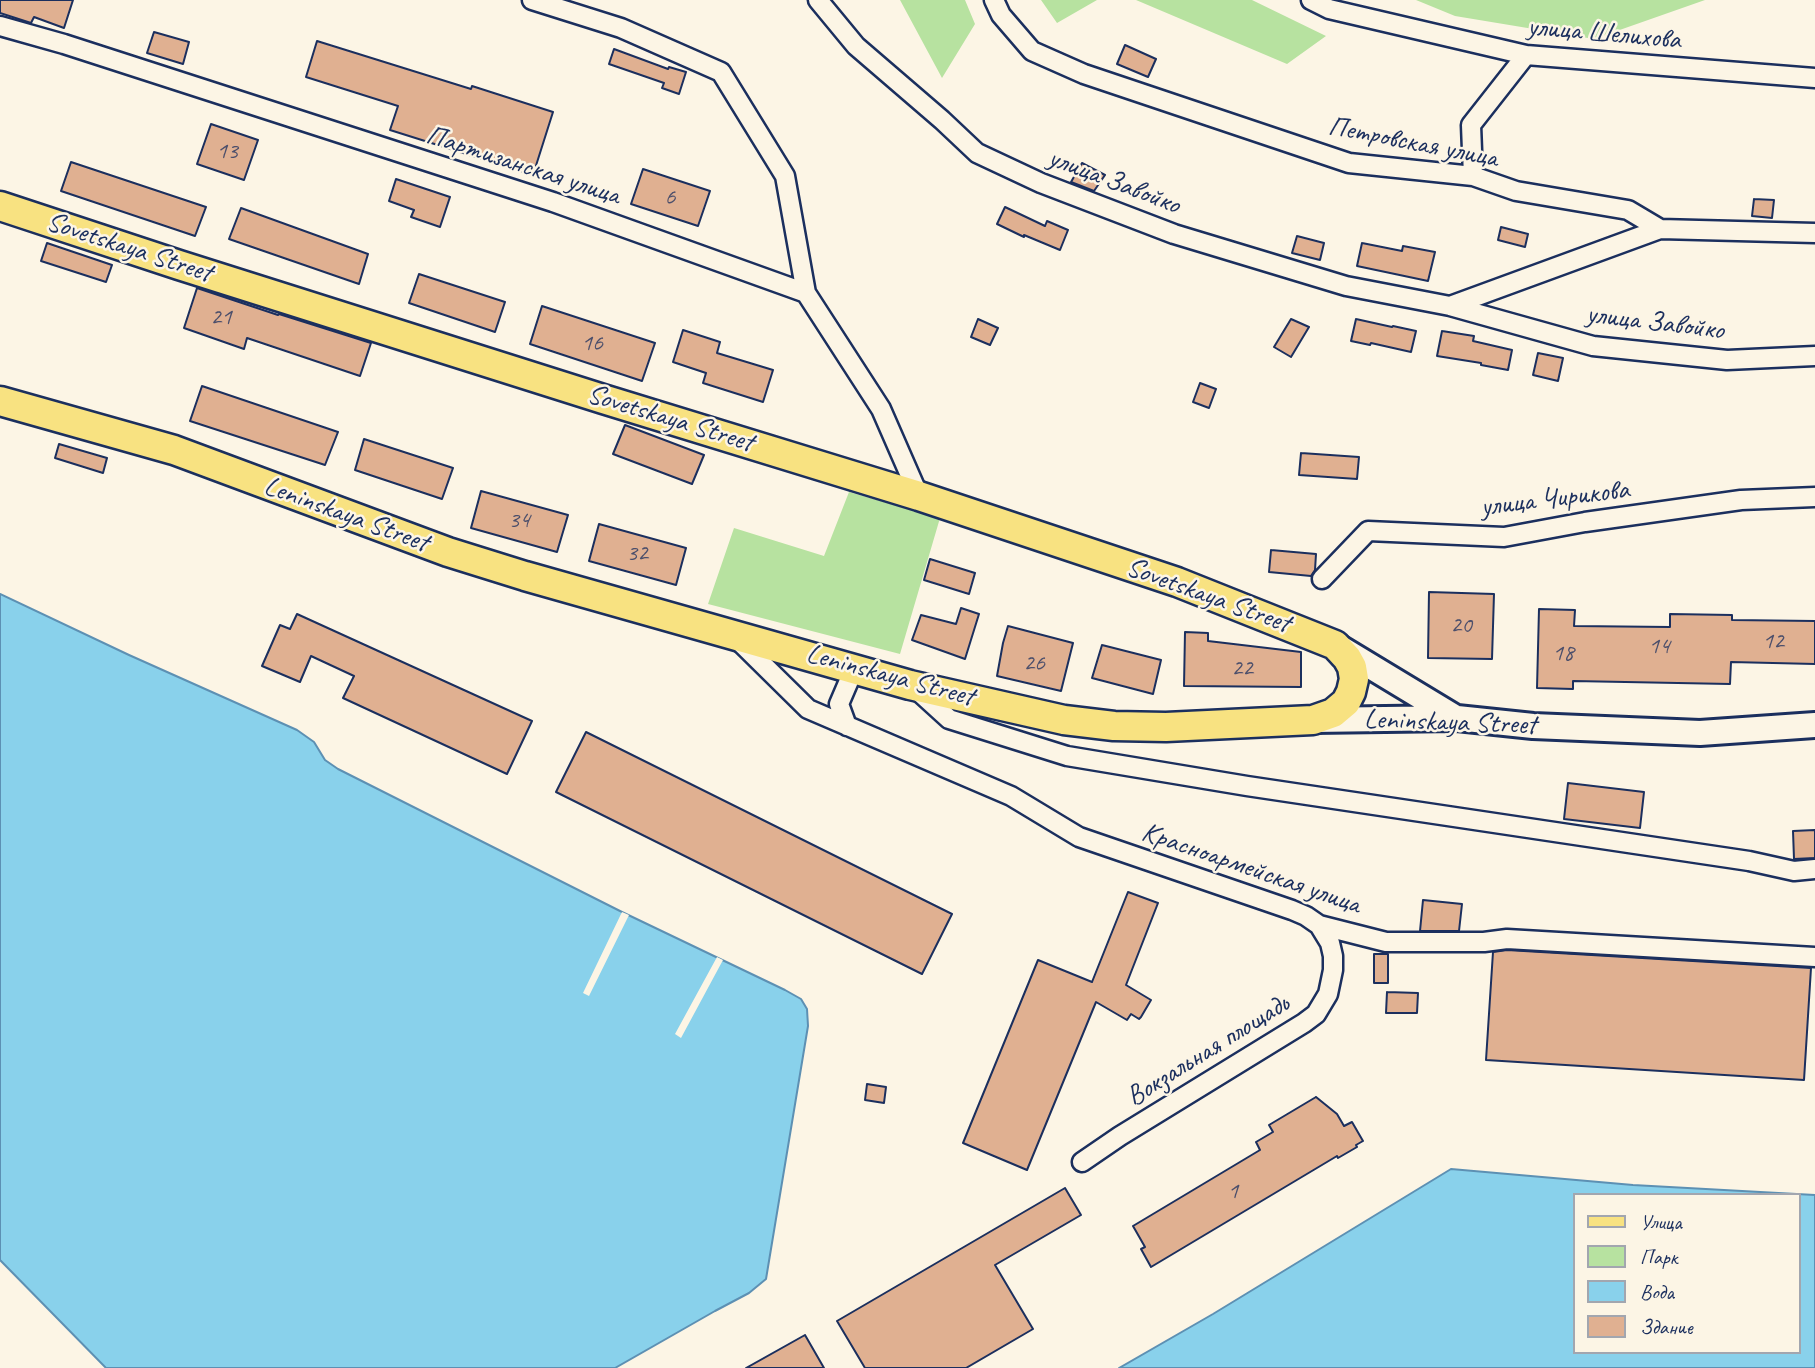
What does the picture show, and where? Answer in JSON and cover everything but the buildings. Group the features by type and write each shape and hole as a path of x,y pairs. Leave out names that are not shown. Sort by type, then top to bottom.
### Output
{"main road":[{"name":"Sovetskaya Street","path":"0,206 603,399 919,495 1177,582 1335,645"},
{"name":"Leninskaya Street","path":"0,401 174,450 448,552 525,576 911,685 1064,720 1114,726 1166,727 1313,720 1457,718 1533,726 1700,733 1815,725"},
{"path":"1335,645 1457,718"},
{"path":"1313,720 1332,713 1346,702 1351,692 1354,679 1352,667 1348,657 1335,645"}],"street":[{"path":"532,0 621,28 721,72 785,176 806,293 881,409 919,495"},
{"name":"улица Завойко","path":"818,0 856,46 976,153 1041,183 1174,234 1346,286 1450,306 1593,346 1727,360 1815,356"},
{"name":"Петровская улица","path":"994,0 1001,15 1032,51 1084,74 1349,163 1473,176 1516,191 1628,210 1660,229 1815,233"},
{"name":"улица Шелихова","path":"1311,0 1329,9 1526,55 1815,78"},
{"name":"Партизанская улица","path":"0,26 64,44 553,202 806,293"},
{"path":"1473,176 1471,125 1526,55"},
{"name":"улица Завойко","path":"1450,306 1660,229"},
{"name":"улица Чирикова","path":"1322,579 1368,531 1504,537 1585,522 1741,500 1815,497"},
{"name":"Красноармейская улица","path":"731,633 808,709 1011,796 1079,837 1292,910 1319,925 1386,942 1484,942 1507,939 1815,957"},
{"path":"847,726 839,704 854,668"},
{"path":"911,685 949,719 1067,756 1794,871 1815,869"},
{"name":"Вокзальная площадь","path":"1082,1162 1316,1014 1328,994 1333,970 1330,943 1319,925"}],"green space":[{"path":"900,0 965,0 975,24 942,78"},
{"path":"1041,0 1097,0 1057,23"},
{"path":"1136,0 1252,0 1326,36 1287,64"},
{"path":"1416,0 1705,0 1594,39 1455,16"},
{"path":"849,492 940,518 900,654 708,604 734,528 824,556"}],"water":[{"path":"0,594 297,730 314,742 325,760 338,769 801,999 807,1009 808,1026 766,1279 749,1293 615,1368 106,1368 0,1260"},
{"path":"1451,1169 1633,1185 1779,1193 1574,1193 1574,1354 1801,1354 1801,1194 1815,1195 1815,1368 1119,1368"}],"pier":[{"path":"622,912 629,915 589,996 583,993"},
{"path":"717,957 723,960 681,1038 675,1034"}]}
